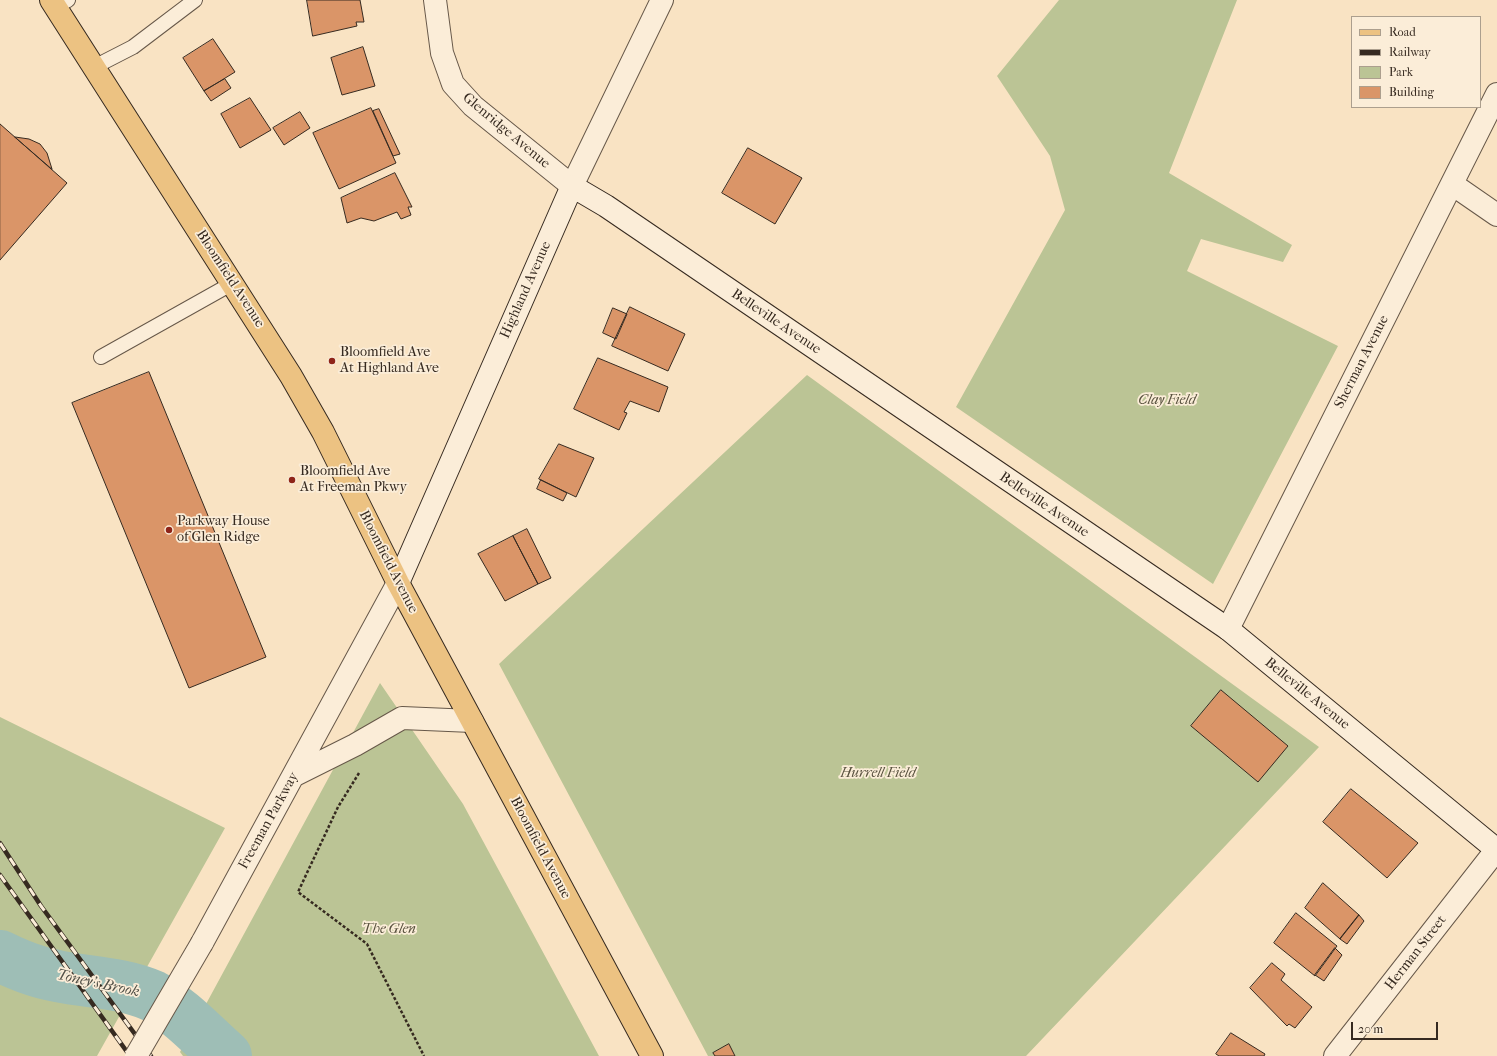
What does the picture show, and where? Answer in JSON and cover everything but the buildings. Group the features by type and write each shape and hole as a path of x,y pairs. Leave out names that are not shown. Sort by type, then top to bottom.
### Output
{"main road":[{"name":"Bloomfield Avenue","path":"58,2 94,67 233,283 307,404 398,583 652,1056"}],"street":[{"name":"Glenridge Avenue","path":"434,0 442,53 453,84 473,106 572,186"},
{"name":"Highland Avenue","path":"398,583 572,186 662,0"},
{"name":"Sherman Avenue","path":"1228,629 1497,94"},
{"path":"1452,184 1497,215"},
{"name":"Belleville Avenue","path":"572,186 606,206 1228,629 1497,850"},
{"name":"Freeman Parkway","path":"136,1056 202,942 398,583"},
{"path":"293,776 355,745 402,718 472,721"},
{"name":"Herman Street","path":"1335,1056 1497,850"}],"lane":[{"path":"94,67 133,47 195,0"},
{"path":"101,357 233,283"}],"path":[{"path":"362,768 338,808 298,892 367,944 424,1056"}],"green space":[{"name":"Clay Field","path":"1059,0 1237,0 1169,173 1292,245 1283,262 1201,239 1187,271 1338,346 1213,584 956,407 1065,210 1050,156 997,76"},
{"name":"Hurrell Field","path":"807,375 1319,747 1026,1056 708,1056 499,664"},
{"name":"The Glen","path":"380,683 463,804 599,1056 183,1056 180,1052"},
{"path":"0,717 225,828 97,1056 0,1056"}],"waterway":[{"name":"Toney's Brook","path":"0,956 19,965 54,976 111,984 153,996 173,1008 226,1056"}],"railway":[{"path":"0,843 41,906 151,1056"},
{"path":"0,875 130,1056"}],"place":[{"name":"Bloomfield Ave At Highland Ave","path":"332,361"},
{"name":"Bloomfield Ave At Freeman Pkwy","path":"292,480"},
{"name":"Parkway House of Glen Ridge","path":"169,530"}]}
